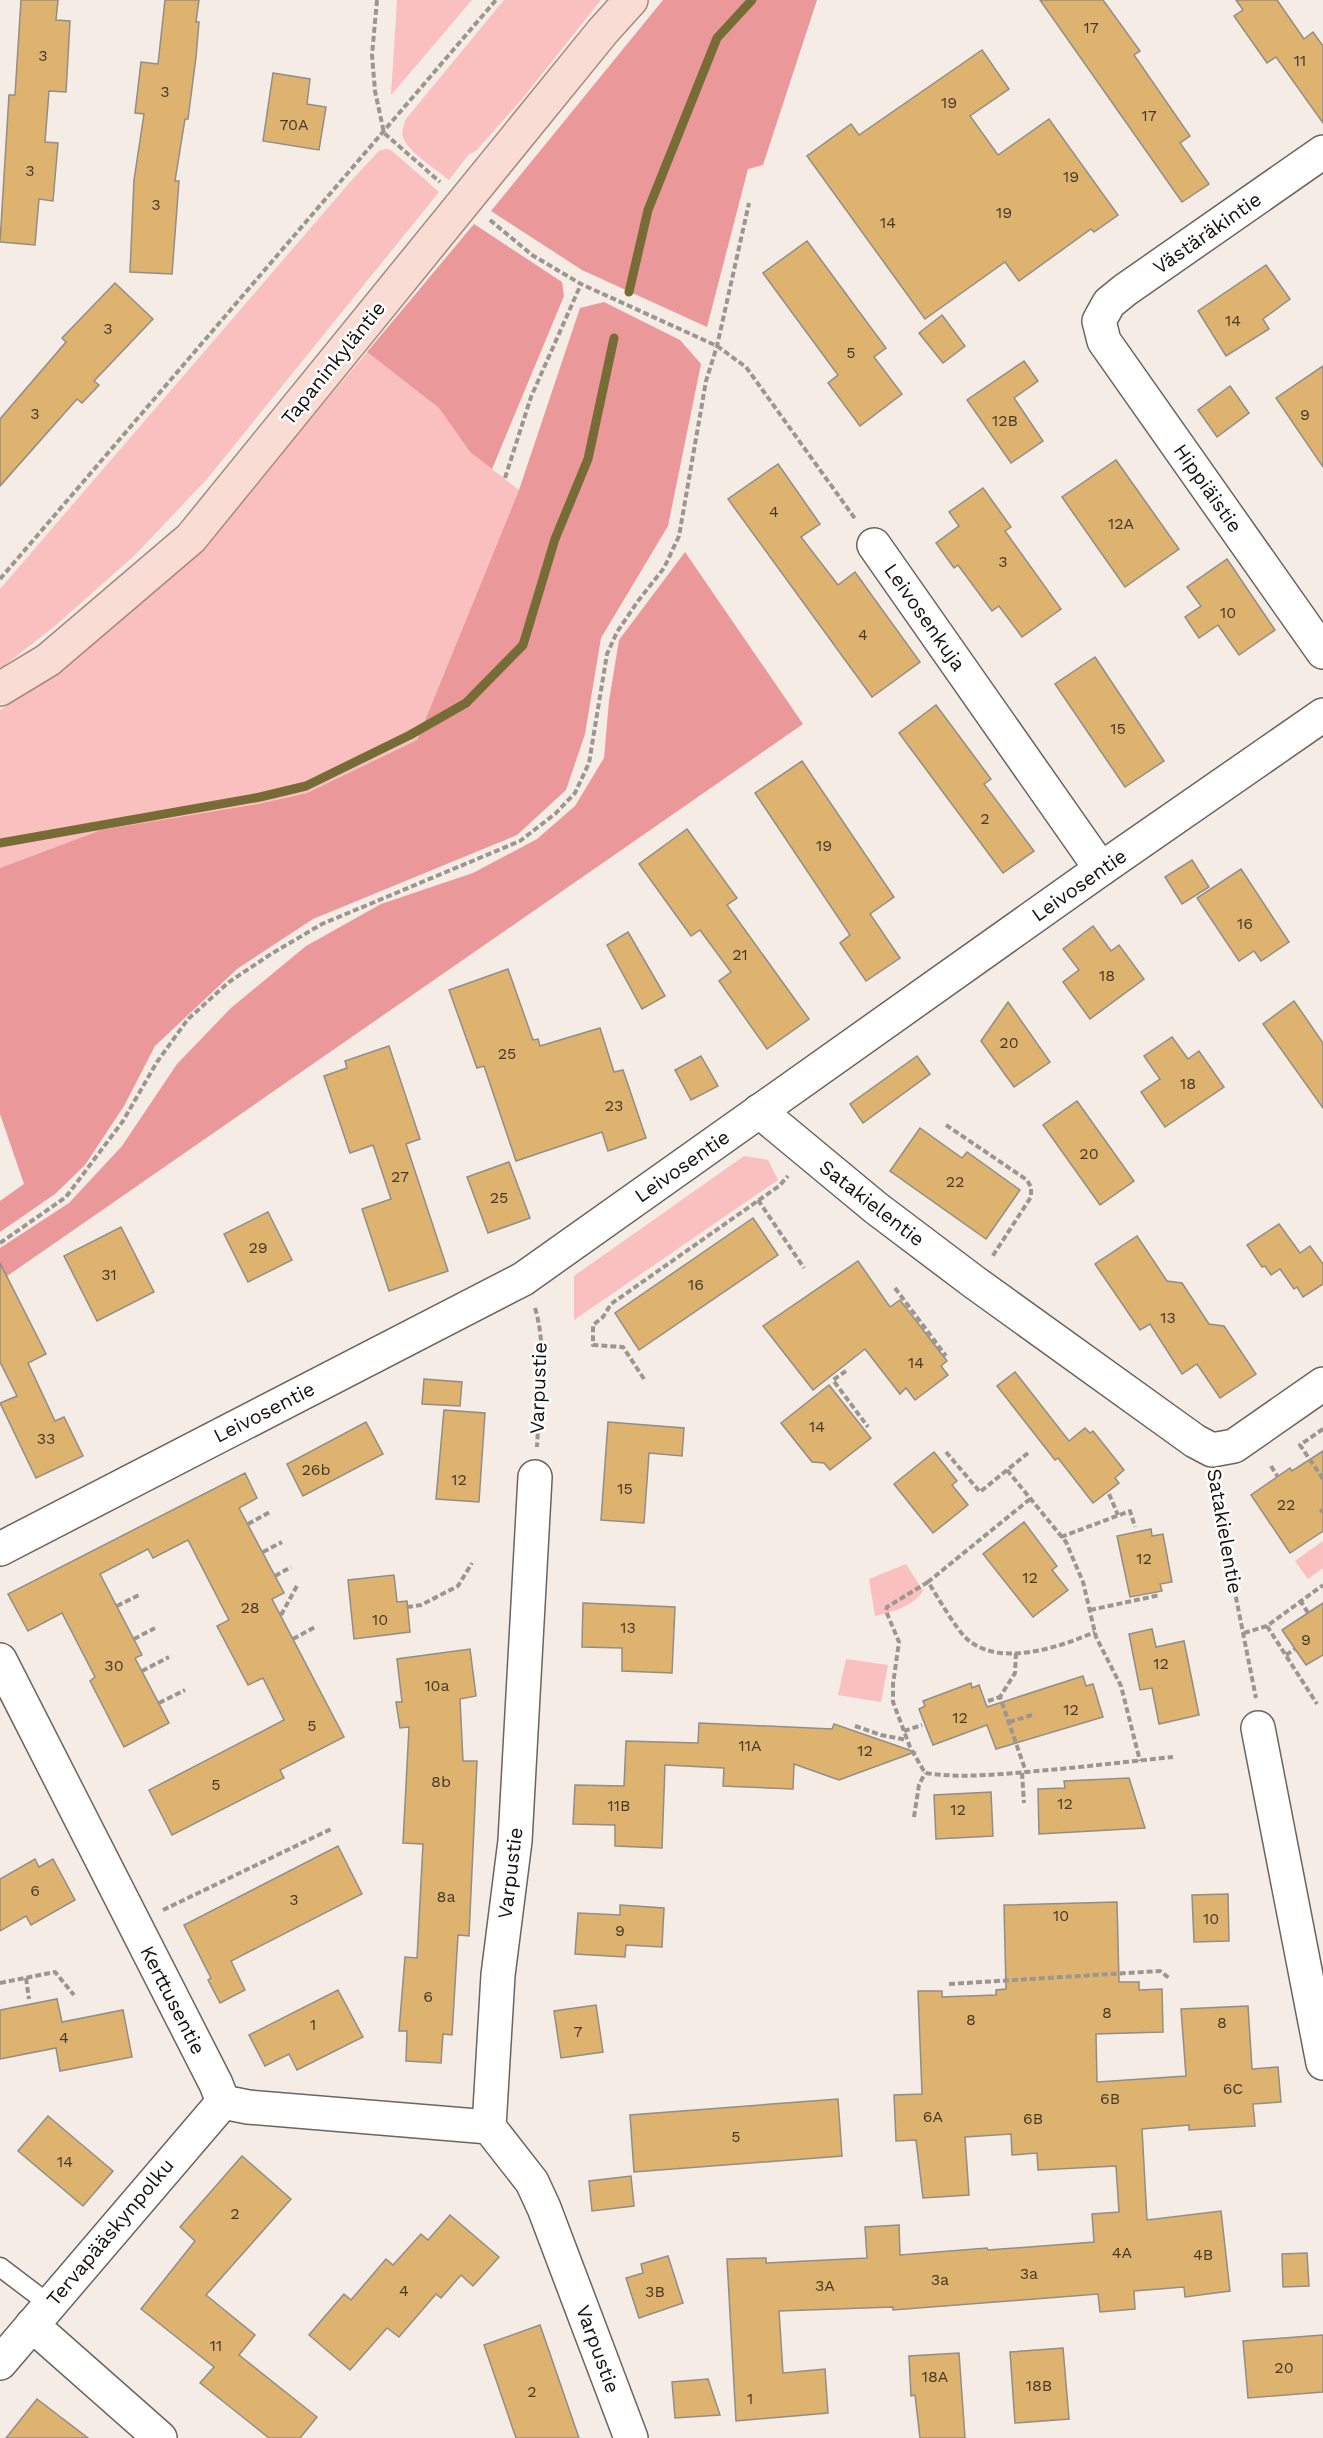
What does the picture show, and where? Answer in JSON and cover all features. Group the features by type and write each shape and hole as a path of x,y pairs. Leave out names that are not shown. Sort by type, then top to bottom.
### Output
{"main road":[{"name":"Tapaninkyläntie","path":"0,689 48,660 190,538 603,31 631,0"}],"street":[{"name":"Västäräkintie","path":"1099,321 1109,303 1125,290 1323,152"},
{"name":"Hippiäistie","path":"1099,321 1104,341 1323,652"},
{"name":"Leivosenkuja","path":"874,544 1101,869"},
{"name":"Leivosentie","path":"0,1550 523,1279 1101,869 1323,715"},
{"name":"Satakielentie","path":"759,1111 876,1208 974,1282 1195,1441 1212,1450"},
{"path":"1212,1450 1234,1446 1323,1384"},
{"name":"Varpustie","path":"535,1477 515,1841 498,1975 489,2127 526,2173 540,2199 572,2277 631,2438"},
{"name":"Kerttusentie","path":"0,1660 216,2084 223,2102"},
{"path":"1258,1728 1323,2063"},
{"path":"223,2102 248,2107 489,2127"},
{"name":"Tervapääskynpolku","path":"0,2363 223,2102"},
{"path":"40,2314 160,2438"}],"lane":[{"path":"0,2266 40,2314"}],"path":[{"path":"377,0 372,55 375,91 384,133 442,184"},
{"path":"0,579 496,0"},
{"path":"0,1243 66,1197 123,1120 157,1062 188,1019 229,982 322,924 520,841 555,814 575,793 589,763 608,654 617,632 664,568 679,536 706,381 717,346 749,204"},
{"name":"Leivosenkuja","path":"487,218 532,255 580,284 717,346 746,367 874,544"},
{"path":"505,478 531,397 580,284"},
{"path":"946,1125 1027,1180 1031,1187 1031,1197 1017,1221 974,1282"},
{"path":"644,1380 623,1347 593,1346 593,1325 611,1304 779,1186 792,1171"},
{"path":"758,1200 804,1268"},
{"name":"Varpustie","path":"523,1279 531,1293 539,1321 541,1352 535,1477"},
{"path":"895,1288 946,1356"},
{"path":"846,1371 833,1380 868,1427"},
{"path":"1323,1429 1300,1445 1323,1479"},
{"name":"Satakielentie","path":"1212,1450 1211,1475 1256,1693 1255,1711 1258,1728"},
{"path":"946,1452 980,1492 1028,1453"},
{"path":"1271,1466 1278,1477"},
{"path":"1007,1470 1066,1542 1083,1582 1095,1632 1121,1686 1140,1761"},
{"path":"1109,1494 1118,1515"},
{"path":"925,1773 904,1731 894,1702 893,1684 899,1642 886,1611 887,1607 928,1582 1030,1499"},
{"path":"1061,1537 1130,1511 1135,1527"},
{"path":"248,1524 270,1512"},
{"path":"262,1552 282,1542"},
{"path":"407,1607 421,1605 458,1586 472,1563"},
{"path":"275,1576 291,1567"},
{"path":"928,1582 966,1639 996,1653 1016,1653 1061,1646 1095,1632"},
{"path":"281,1615 298,1584"},
{"path":"1244,1633 1267,1626 1300,1600 1322,1587"},
{"path":"117,1606 139,1595"},
{"path":"1090,1610 1160,1595"},
{"path":"1300,1600 1308,1612"},
{"path":"1267,1626 1317,1704"},
{"path":"293,1639 315,1627"},
{"path":"134,1639 155,1628"},
{"path":"1286,1655 1295,1649"},
{"path":"988,1701 1000,1697 1015,1673 1016,1653"},
{"path":"142,1671 169,1657"},
{"path":"159,1703 185,1690"},
{"path":"1000,1697 1024,1772 1024,1803"},
{"path":"1009,1722 1032,1715"},
{"path":"904,1731 922,1725"},
{"path":"855,1726 881,1735 908,1740"},
{"path":"925,1773 954,1777 1069,1770 1173,1757"},
{"path":"914,1817 919,1785 925,1773"},
{"path":"160,1912 331,1829"},
{"path":"950,1984 1160,1971 1169,1978"},
{"path":"0,1983 55,1972 74,1995"},
{"path":"26,1978 29,1999"}],"shaded area":[{"path":"397,0 472,0 391,95"},
{"path":"504,0 601,0 522,99 476,151 469,154 449,180 410,148 402,132 406,119"},
{"path":"663,0 817,0 763,165 748,169 707,327 582,270 491,211"},
{"path":"391,150 439,192 207,479 135,555 55,626 0,669 0,589 351,181 379,151"},
{"path":"474,224 562,282 564,296 492,469 470,452 439,408 367,352"},
{"path":"604,302 680,340 701,364 668,526 601,638 585,734 566,790 517,835 313,919 237,969 155,1046 124,1106 85,1165 55,1194 0,1232 0,1201 24,1184 0,1114 0,868 101,830 258,804 307,793 417,740 519,490 580,308"},
{"path":"367,352 439,408 470,452 519,490 417,740 307,793 258,804 101,830 0,868 0,710 62,667 199,552"},
{"path":"685,552 803,724 0,1281 0,1248 69,1203 122,1146 177,1064 231,1008 306,946 381,904 473,873 537,839 575,806 604,758 609,701 619,640"},
{"path":"744,1156 768,1160 778,1180 574,1320 574,1276"},
{"path":"1323,1541 1323,1568 1308,1579 1295,1561"},
{"path":"906,1564 923,1591 907,1605 875,1616 869,1579"},
{"path":"846,1659 888,1665 881,1702 838,1695"}],"building":[{"path":"21,0 58,0 56,20 70,21 66,92 49,91 45,142 58,143 53,201 39,199 35,245 0,242 9,95 15,95"},
{"path":"165,0 199,0 196,22 199,22 196,57 188,119 185,119 175,181 179,181 172,274 130,272 134,180 144,114 135,113 141,62 158,64"},
{"path":"1040,0 1103,0 1140,51 1134,55 1190,136 1180,143 1209,184 1182,202"},
{"path":"1236,0 1277,0 1304,39 1313,32 1323,46 1323,123 1276,57 1267,63 1234,16 1243,10"},
{"path":"982,50 1009,89 970,116 998,155 1049,119 1118,215 1094,232 1091,229 1019,281 1005,262 925,319 807,156 851,124 859,135"},
{"path":"273,73 310,79 307,104 326,107 319,150 263,141"},
{"path":"807,241 886,348 874,357 902,394 860,426 828,383 838,375 763,273"},
{"path":"1266,265 1290,299 1263,319 1269,329 1226,356 1198,311"},
{"path":"115,283 153,319 94,381 99,385 82,403 77,399 0,486 0,419 66,342 62,338"},
{"path":"942,315 965,346 943,363 919,333"},
{"path":"1024,361 1038,381 1014,398 1043,441 1011,463 967,400"},
{"path":"1323,366 1323,467 1276,398"},
{"path":"1230,386 1249,413 1217,437 1198,410"},
{"path":"1116,460 1179,549 1125,587 1062,497"},
{"path":"778,464 820,524 801,537 838,585 855,572 920,662 872,697 728,499"},
{"path":"983,488 1011,527 1005,531 1061,609 1022,637 999,606 992,611 958,565 954,568 936,543 959,526 949,512"},
{"path":"1227,559 1275,630 1239,655 1218,625 1199,638 1185,617 1201,606 1187,587"},
{"path":"1095,657 1164,761 1125,787 1055,684"},
{"path":"936,705 991,779 984,784 1034,851 1003,873 899,733"},
{"path":"802,761 894,897 870,914 900,958 866,981 840,943 850,935 755,793"},
{"path":"687,829 737,898 727,905 809,1019 767,1049 719,981 731,972 700,930 691,936 639,864"},
{"path":"1192,860 1209,887 1182,904 1165,877"},
{"path":"1241,869 1289,942 1261,961 1254,951 1239,961 1197,898"},
{"path":"1093,926 1111,951 1119,945 1144,979 1090,1019 1063,982 1079,970 1063,949"},
{"path":"628,932 665,996 642,1009 607,945"},
{"path":"508,969 533,1040 538,1039 540,1046 600,1028 614,1072 623,1070 646,1138 608,1151 602,1132 516,1161 484,1066 477,1068 449,990"},
{"path":"1294,1001 1323,1043 1323,1108 1263,1024"},
{"path":"1008,1002 1050,1062 1014,1087 981,1041"},
{"path":"1172,1037 1188,1059 1199,1051 1224,1087 1165,1127 1141,1092 1160,1079 1144,1056"},
{"path":"389,1046 420,1139 406,1144 448,1271 389,1291 362,1209 391,1199 373,1145 350,1153 324,1076 347,1068 345,1061"},
{"path":"701,1056 718,1086 691,1100 675,1070"},
{"path":"917,1056 930,1074 863,1123 850,1104"},
{"path":"1077,1101 1134,1181 1100,1205 1043,1125"},
{"path":"920,1128 962,1158 967,1152 1020,1190 986,1239 890,1171"},
{"path":"509,1162 530,1218 488,1233 467,1177"},
{"path":"268,1212 292,1260 248,1282 224,1234"},
{"path":"753,1218 778,1255 639,1350 615,1313"},
{"path":"1279,1224 1300,1253 1310,1246 1323,1264 1323,1284 1303,1297 1297,1287 1294,1289 1280,1269 1271,1275 1265,1266 1262,1267 1247,1245"},
{"path":"121,1227 154,1292 97,1321 64,1256"},
{"path":"1137,1236 1167,1281 1182,1283 1209,1324 1224,1326 1256,1374 1220,1398 1197,1364 1182,1374 1150,1324 1140,1330 1095,1264"},
{"path":"858,1261 890,1307 900,1300 947,1361 941,1366 948,1375 915,1400 906,1388 900,1394 865,1349 813,1390 763,1326"},
{"path":"0,1263 46,1354 28,1363 55,1421 64,1417 83,1456 36,1478 0,1403 17,1396 0,1362"},
{"path":"1015,1372 1069,1441 1085,1428 1090,1433 1093,1431 1124,1470 1115,1478 1119,1483 1093,1503 1058,1458 1055,1460 997,1386"},
{"path":"424,1379 462,1382 460,1406 422,1404"},
{"path":"829,1385 871,1438 830,1470 824,1463 812,1462 781,1423"},
{"path":"444,1410 485,1413 479,1502 436,1499"},
{"path":"366,1422 383,1454 303,1496 287,1464"},
{"path":"608,1422 684,1428 682,1456 649,1453 644,1523 601,1520"},
{"path":"1323,1451 1323,1531 1290,1553 1251,1495 1290,1468 1292,1471"},
{"path":"934,1452 957,1481 952,1485 968,1505 933,1533 894,1484"},
{"path":"245,1473 257,1498 239,1508 284,1593 272,1599 344,1737 280,1770 284,1778 172,1835 149,1790 284,1720 263,1678 248,1685 217,1626 229,1620 188,1540 153,1558 148,1549 100,1574 142,1655 135,1658 169,1723 124,1747 90,1681 95,1677 62,1613 28,1631 8,1594"},
{"path":"1024,1522 1057,1566 1052,1570 1068,1590 1033,1617 983,1554"},
{"path":"1151,1529 1152,1536 1163,1534 1172,1582 1160,1584 1162,1591 1130,1597 1117,1536"},
{"path":"394,1575 397,1602 407,1601 410,1632 354,1639 348,1580"},
{"path":"583,1603 675,1607 672,1673 622,1671 622,1648 582,1647"},
{"path":"1323,1603 1323,1655 1306,1665 1282,1630"},
{"path":"1152,1629 1156,1647 1184,1641 1199,1715 1159,1724 1152,1688 1140,1690 1129,1634"},
{"path":"470,1649 476,1696 460,1699 463,1761 477,1761 469,1936 458,1935 452,2035 443,2034 441,2063 406,2061 407,2031 399,2031 405,1957 417,1958 423,1844 403,1843 409,1727 400,1728 396,1702 402,1702 397,1659"},
{"path":"1083,1676 1086,1686 1093,1684 1103,1717 996,1749 987,1725 933,1745 919,1709 925,1706 923,1701 971,1683 972,1688 979,1685 987,1707"},
{"path":"699,1723 832,1729 834,1724 915,1752 839,1780 794,1764 793,1789 723,1786 724,1768 665,1765 662,1848 615,1846 615,1825 573,1824 575,1785 624,1786 626,1741 698,1743"},
{"path":"1129,1778 1145,1828 1039,1834 1038,1789 1065,1788 1064,1781"},
{"path":"991,1792 993,1836 936,1839 934,1795"},
{"path":"338,1846 362,1894 231,1961 245,1990 220,2003 208,1980 211,1978 184,1925"},
{"path":"35,1859 39,1867 53,1859 75,1900 31,1925 26,1916 0,1931 0,1879"},
{"path":"1228,1894 1229,1941 1194,1942 1192,1895"},
{"path":"1117,1902 1119,1982 1139,1982 1139,1990 1162,1989 1163,2032 1096,2034 1097,2082 1186,2076 1181,2009 1248,2006 1252,2069 1278,2067 1281,2102 1253,2104 1255,2126 1189,2130 1189,2125 1142,2129 1147,2220 1221,2211 1230,2291 1185,2297 1184,2287 1134,2291 1135,2309 1100,2312 1098,2294 893,2310 893,2307 779,2311 783,2373 825,2369 828,2413 736,2421 727,2259 766,2258 766,2263 867,2258 865,2227 899,2225 900,2255 1094,2242 1092,2214 1119,2212 1116,2166 1038,2170 1037,2153 1012,2155 1011,2134 965,2137 969,2195 923,2198 916,2140 896,2141 894,2095 922,2094 918,1991 942,1991 942,1997 996,1995 996,1990 1006,1989 1004,1905"},
{"path":"620,1905 664,1908 662,1947 626,1945 625,1957 575,1954 578,1913 620,1915"},
{"path":"338,1990 363,2037 297,2070 289,2054 265,2066 249,2035"},
{"path":"57,1999 62,2022 123,2010 132,2057 60,2071 56,2048 0,2059 0,2010"},
{"path":"596,2005 603,2052 561,2058 554,2011"},
{"path":"838,2099 842,2156 634,2172 630,2115"},
{"path":"48,2116 113,2171 83,2206 18,2151"},
{"path":"242,2156 291,2199 206,2295 255,2335 239,2355 317,2417 300,2438 269,2438 200,2383 214,2367 141,2309 195,2241 180,2227"},
{"path":"631,2176 634,2206 592,2211 589,2181"},
{"path":"450,2215 499,2257 473,2286 461,2275 441,2298 436,2294 399,2337 387,2328 350,2370 309,2335 344,2294 351,2300 386,2259 393,2265 421,2234 428,2240"},
{"path":"1307,2253 1309,2286 1283,2287 1282,2254"},
{"path":"668,2256 683,2303 639,2318 626,2278 643,2273 641,2264"},
{"path":"540,2325 579,2438 516,2438 484,2345"},
{"path":"1323,2335 1323,2392 1248,2398 1243,2341"},
{"path":"1063,2348 1069,2419 1015,2423 1010,2352"},
{"path":"959,2353 965,2438 920,2438 915,2395 911,2396 909,2356"},
{"path":"708,2379 720,2415 675,2418 672,2382"},
{"path":"37,2399 88,2438 6,2438"}],"waterway":[{"path":"629,292 648,210 717,38 752,0"},
{"path":"0,843 260,797 306,786 410,735 466,703 523,645 555,539 588,459 614,338"}]}
